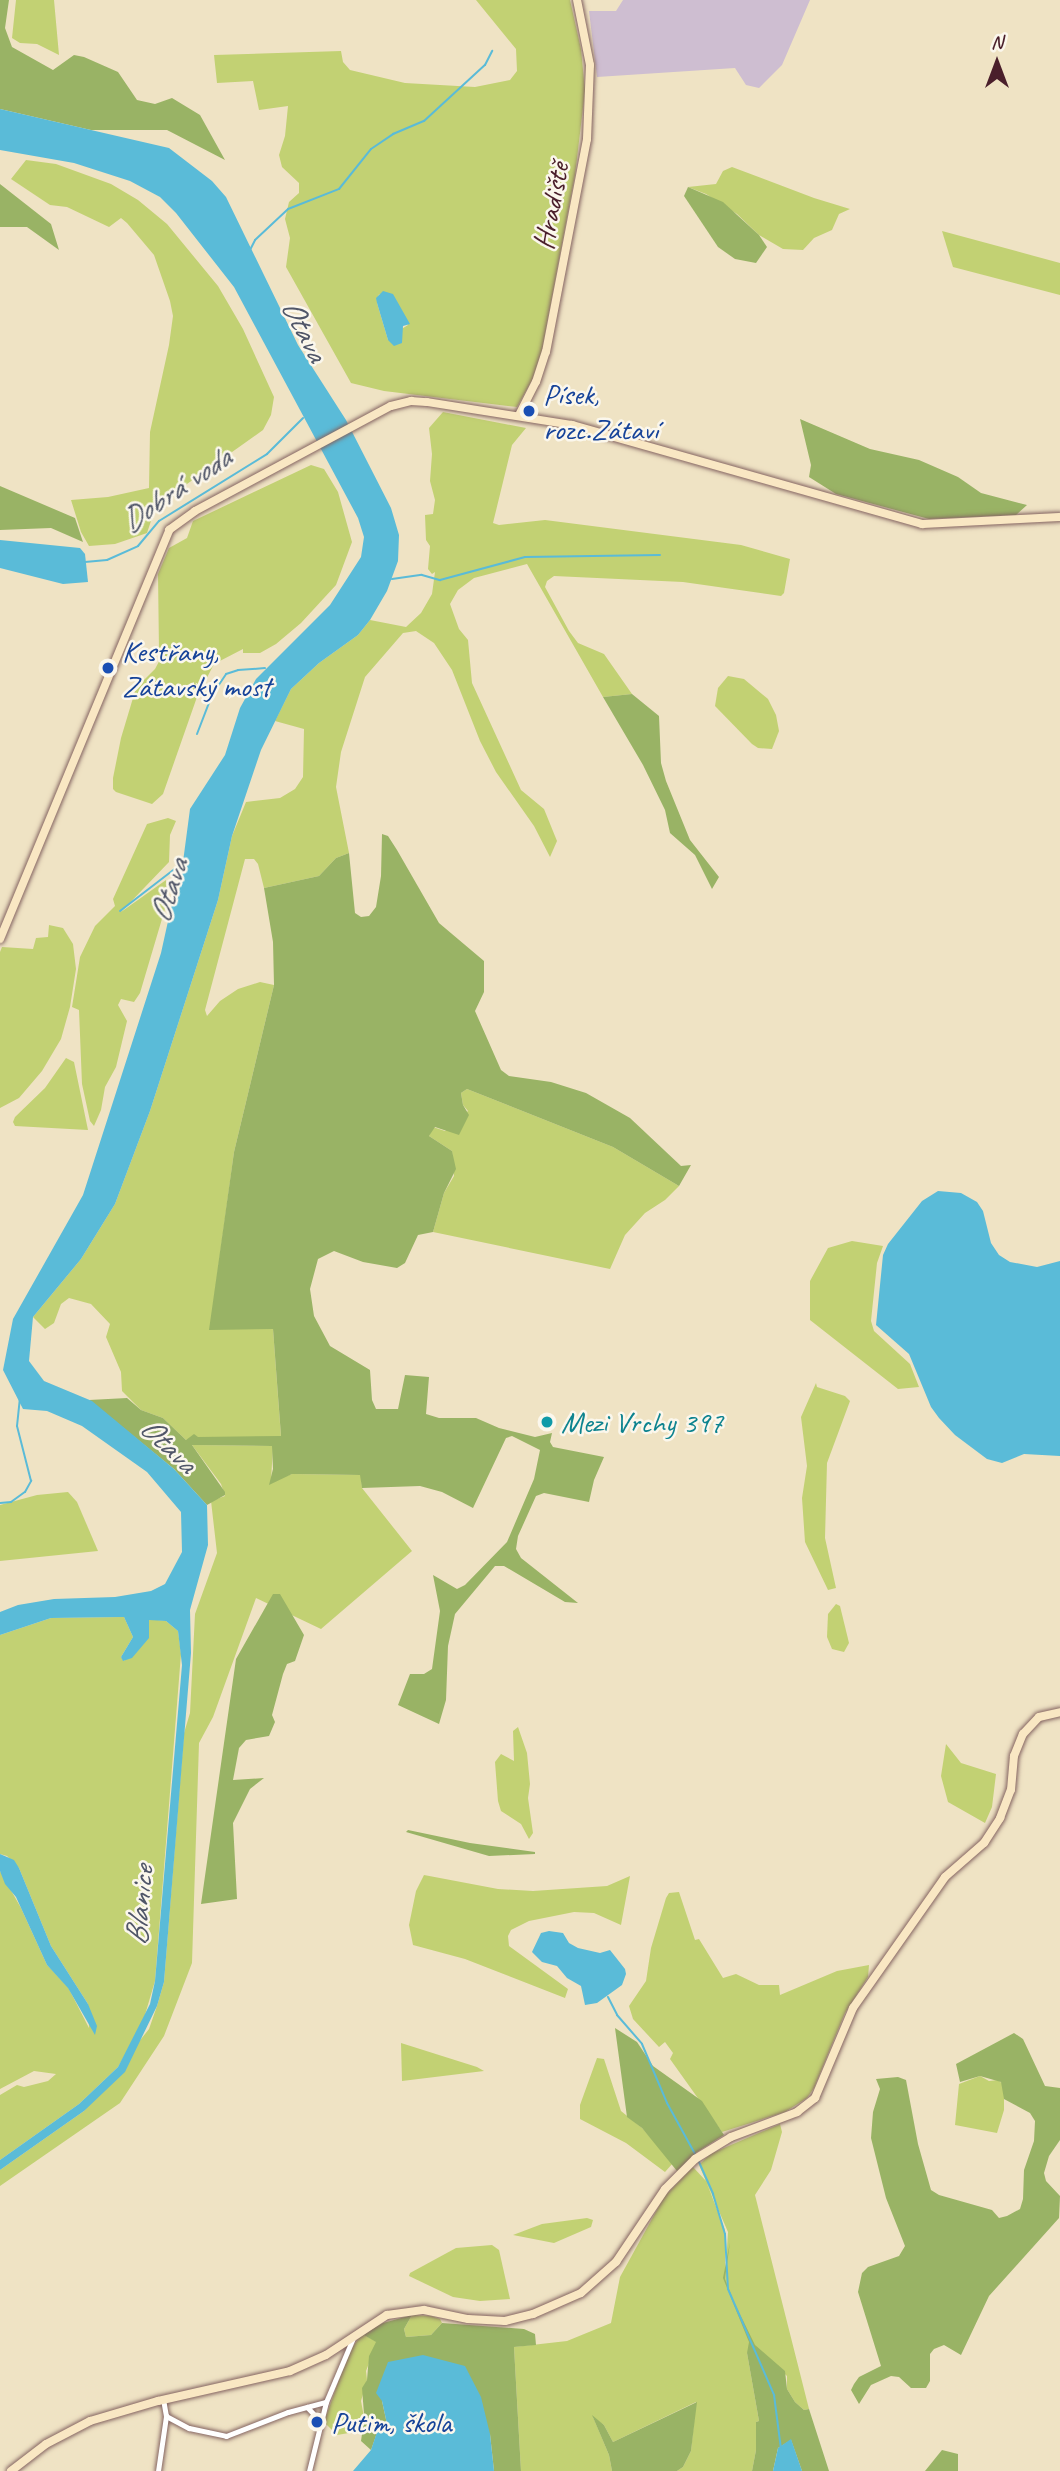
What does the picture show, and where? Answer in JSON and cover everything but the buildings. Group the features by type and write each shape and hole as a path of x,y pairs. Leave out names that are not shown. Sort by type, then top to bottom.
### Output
{"street":[{"name":"Hradiště","path":"519,415 536,382 546,352 587,139 590,65 577,0"},
{"path":"0,939 163,541 183,517 391,406 411,401 519,415 621,437 922,524 1060,517"},
{"path":"11,2471 65,2432 109,2414 163,2399 290,2371 326,2354 387,2315 411,2309 505,2320 560,2304 594,2283 615,2262 664,2189 695,2159 732,2137 806,2107 821,2088 853,2008 945,1877 984,1843 1000,1818 1011,1790 1014,1756 1023,1734 1039,1717 1060,1712"},
{"path":"308,2469 326,2402 355,2335"},
{"path":"326,2354 341,2365"},
{"path":"158,2471 166,2416 163,2399"},
{"path":"166,2416 188,2428 226,2436 326,2402"},
{"path":"307,2407 321,2422"}],"shaded area":[{"path":"623,0 810,0 782,65 759,88 746,85 735,68 597,77 589,11 616,11"}],"green space":[{"path":"0,0 9,0 5,28 12,47 53,70 74,55 84,57 118,72 137,100 155,104 172,98 200,115 225,160 167,130 91,130 0,109"},
{"path":"16,0 54,0 59,55 37,44 20,43 12,38"},
{"path":"476,0 570,0 581,49 585,91 575,175 542,350 532,380 517,407 384,391 351,383 286,267 290,238 285,219 289,202 299,193 299,183 282,167 279,155 285,136 288,106 259,110 253,81 217,83 214,55 341,51 343,62 350,70 405,83 475,87 510,80 517,71 516,49","holes":["379,294 408,325 400,330 402,340 388,340 377,303"]},
{"path":"26,160 56,164 111,184 138,200 167,224 218,286 243,329 274,397 271,415 263,430 156,506 147,533 115,544 89,546 81,532 71,500 108,497 149,488 150,432 169,345 173,316 170,301 154,255 127,223 121,218 109,227 67,207 50,205 11,179"},
{"path":"732,167 850,209 839,214 832,230 814,238 803,250 783,249 759,235 737,214 706,194 688,187 716,184 723,171"},
{"path":"0,184 51,224 59,250 27,227 0,227"},
{"path":"688,187 723,202 759,235 767,247 756,263 735,259 718,247 684,196"},
{"path":"942,231 1060,263 1060,295 953,267"},
{"path":"443,412 526,428 512,445 493,523 499,525 545,520 741,545 790,559 784,593 781,596 683,582 554,576 547,581 545,587 569,631 578,643 604,654 632,694 603,697 527,564 474,578 458,590 450,604 459,629 468,640 472,683 521,790 544,809 557,841 550,857 534,826 496,772 480,741 452,670 434,643 416,631 403,633 365,677 341,752 336,787 349,853 336,858 319,876 264,888 258,864 254,859 245,859 205,1010 207,1016 220,1001 238,989 260,982 274,985 234,1152 210,1329 273,1329 281,1437 197,1437 186,1440 163,1418 141,1410 122,1391 121,1372 106,1337 110,1324 91,1304 69,1298 61,1304 54,1323 45,1329 33,1317 81,1259 115,1204 150,1111 218,900 232,836 246,802 280,798 295,789 303,777 304,729 275,721 291,689 319,663 358,635 370,620 406,627 421,613 432,594 435,572 432,574 428,569 430,546 426,540 425,515 433,514 435,500 430,481 432,454 429,428"},
{"path":"800,419 870,449 919,460 958,477 981,493 1027,505 1016,515 929,519 836,494 809,477 811,465"},
{"path":"311,465 324,469 338,492 352,542 336,585 301,623 276,644 260,653 243,653 243,649 214,664 197,697 163,794 152,804 116,792 113,789 113,778 121,738 136,688 155,669 163,654 159,652 158,574 169,548 187,538 193,521"},
{"path":"0,486 75,518 83,542 51,528 0,530"},
{"path":"728,676 744,679 768,699 776,715 779,731 772,749 758,748 752,744 715,706 718,688"},
{"path":"632,694 659,716 661,763 666,781 690,840 719,877 712,889 695,855 670,833 665,810 643,765 603,697"},
{"path":"168,818 176,821 170,835 169,862 121,912 166,880 167,902 140,993 134,1002 121,999 118,1005 127,1021 116,1067 105,1087 101,1110 94,1126 90,1121 82,1084 79,1010 72,1007 80,957 95,926 115,906 113,899 147,824"},
{"path":"382,834 388,836 397,850 439,923 484,961 484,992 475,1011 501,1070 509,1076 551,1082 586,1093 630,1118 681,1166 691,1165 679,1186 613,1147 467,1089 461,1093 463,1105 469,1115 459,1135 435,1127 429,1136 452,1151 456,1169 444,1193 433,1232 418,1235 405,1263 397,1268 363,1262 334,1251 318,1259 310,1289 314,1316 330,1346 370,1370 372,1400 376,1409 398,1409 405,1375 429,1377 426,1414 439,1418 476,1418 499,1428 535,1437 552,1433 550,1442 553,1447 604,1457 594,1480 589,1502 544,1493 536,1496 518,1536 516,1549 521,1558 578,1603 565,1602 504,1566 495,1566 455,1614 448,1646 446,1700 439,1724 398,1705 410,1674 424,1674 432,1669 440,1611 433,1575 457,1589 465,1585 507,1542 534,1479 540,1450 512,1436 506,1438 473,1508 442,1492 420,1486 362,1488 360,1475 292,1474 269,1485 273,1469 272,1446 192,1445 225,1492 225,1495 207,1505 174,1469 89,1400 127,1398 141,1410 163,1418 186,1440 194,1434 198,1437 281,1436 273,1329 209,1330 234,1152 274,985 273,942 264,888 319,876 336,858 349,853 355,913 361,917 369,916 376,907 381,876"},
{"path":"49,925 63,928 73,944 76,969 70,1007 61,1039 42,1071 19,1098 0,1108 0,952 2,947 33,949 36,938 48,937"},
{"path":"66,1058 74,1062 88,1130 15,1126 15,1117 45,1088"},
{"path":"467,1089 613,1147 679,1186 665,1200 645,1213 625,1235 610,1269 433,1232 444,1193 454,1176 452,1151 429,1136 433,1127 445,1131 468,1111 463,1105 461,1093"},
{"path":"852,1241 883,1246 877,1263 871,1321 874,1331 910,1364 919,1387 898,1389 810,1320 810,1281 828,1248"},
{"path":"816,1383 817,1387 845,1396 850,1401 827,1463 825,1538 836,1588 828,1590 805,1542 802,1498 807,1466 801,1417"},
{"path":"192,1445 273,1446 271,1481 292,1474 361,1475 362,1488 412,1551 321,1629 256,1598 213,1717 199,1743 192,1963 164,2036 120,2103 0,2186 0,2170 84,2111 149,2029 164,1982 184,1733 190,1713 195,1614 217,1553 211,1501 225,1496 221,1484"},
{"path":"68,1492 77,1502 98,1551 0,1561 0,1505 37,1495"},
{"path":"273,1594 280,1594 304,1635 295,1661 287,1664 283,1674 272,1715 275,1722 269,1736 246,1740 239,1748 233,1780 264,1778 250,1789 233,1823 237,1899 201,1904 236,1659"},
{"path":"836,1604 840,1606 849,1643 844,1652 832,1649 827,1637 828,1614"},
{"path":"124,1617 133,1637 121,1657 124,1661 149,1619 166,1621 178,1631 181,1654 155,1981 142,2025 118,2067 79,2104 0,2160 0,2095 17,2085 24,2087 48,2081 56,2074 34,2071 0,2089 0,1871 21,1908 47,1965 68,1987 89,2028 88,2004 51,1946 19,1868 7,1856 0,1854 0,1635 51,1618"},
{"path":"518,1727 527,1753 530,1784 528,1798 533,1833 529,1839 521,1824 501,1811 498,1801 495,1762 501,1754 514,1761 513,1731"},
{"path":"946,1744 961,1763 996,1774 992,1807 985,1823 948,1802 941,1776"},
{"path":"408,1830 535,1854 489,1856 406,1832"},
{"path":"424,1875 498,1889 533,1891 607,1886 630,1876 621,1925 594,1913 574,1912 529,1921 511,1930 508,1936 509,1946 568,1989 565,1998 465,1959 413,1945 409,1925 416,1891"},
{"path":"679,1892 695,1940 699,1939 723,1978 736,1974 759,1985 779,1985 780,1995 837,1971 869,1965 868,1977 845,2013 814,2088 807,2098 785,2112 722,2132 670,2059 673,2053 665,2042 659,2047 633,2019 629,2006 646,1981 651,1948 666,1898 669,1893"},
{"path":"615,2028 637,2042 653,2066 702,2101 724,2135 697,2152 677,2171 642,2128 627,2117"},
{"path":"1014,2033 1023,2039 1045,2086 1060,2088 1060,2140 1049,2156 1044,2173 1046,2181 1060,2196 1059,2218 989,2296 961,2355 944,2345 930,2354 930,2381 926,2388 911,2388 899,2377 891,2376 871,2385 859,2404 851,2390 854,2384 859,2377 881,2366 858,2292 862,2273 868,2267 899,2256 905,2246 886,2198 871,2138 873,2112 880,2089 876,2079 898,2077 906,2080 918,2144 931,2190 939,2195 992,2210 999,2218 1007,2216 1020,2209 1023,2199 1024,2170 1034,2141 1035,2121 1030,2113 1004,2099 1001,2082 980,2076 960,2082 956,2064"},
{"path":"401,2043 477,2067 484,2071 402,2081"},
{"path":"597,2058 604,2059 621,2111 642,2128 673,2163 665,2172 626,2143 580,2119 580,2105"},
{"path":"980,2076 989,2081 998,2080 1004,2085 1004,2110 997,2133 955,2125 959,2084"},
{"path":"780,2124 782,2132 771,2170 755,2195 809,2409 804,2410 795,2402 787,2389 787,2376 755,2346 747,2353 759,2421 756,2422 756,2450 752,2471 677,2471 683,2467 691,2451 696,2402 613,2442 604,2425 593,2417 609,2455 612,2471 521,2471 514,2347 567,2341 611,2323 620,2277 664,2197 693,2167 706,2181 699,2165 710,2154","holes":["707,2183 728,2232 725,2280 725,2230"]},
{"path":"587,2218 593,2220 591,2227 554,2243 513,2235 542,2224"},
{"path":"730,2242 725,2279 734,2302 755,2345 785,2371 787,2389 795,2402 804,2410 809,2409 829,2471 802,2471 791,2440 778,2448 773,2471 752,2471 756,2450 756,2422 759,2421 747,2353 749,2342 723,2278"},
{"path":"492,2245 499,2250 510,2299 480,2301 453,2297 409,2276 456,2248"},
{"path":"412,2315 431,2316 440,2319 442,2323 431,2335 406,2337 404,2329"},
{"path":"412,2315 404,2329 406,2337 431,2335 442,2323 524,2329 535,2334 536,2345 514,2347 521,2471 494,2471 490,2434 382,2401 387,2424 378,2430 371,2450 361,2441 362,2434 355,2432 364,2414 362,2388 367,2380 369,2356 376,2342 362,2334 383,2323"},
{"path":"362,2334 377,2342 366,2371 367,2380 361,2401 364,2417 359,2420 355,2432 337,2435 324,2422 349,2352"},
{"path":"697,2402 691,2451 683,2467 677,2471 612,2471 609,2455 592,2415 604,2425 613,2442"},
{"path":"942,2450 958,2454 958,2471 925,2471"}],"water":[{"path":"0,109 169,148 212,181 226,197 298,345 346,420 391,508 399,535 398,561 387,591 370,620 358,635 319,663 291,689 261,750 232,836 218,900 150,1111 115,1204 81,1259 33,1317 29,1361 44,1381 92,1401 174,1469 207,1505 208,1545 190,1610 191,1653 164,1982 157,2006 125,2072 84,2111 0,2170 0,2160 79,2104 118,2067 150,2004 155,1981 182,1665 178,1631 166,1621 149,1620 149,1638 132,1658 123,1661 121,1657 133,1637 124,1617 51,1618 0,1635 0,1612 18,1605 54,1599 115,1597 151,1591 165,1584 182,1552 181,1512 147,1472 82,1426 47,1411 23,1409 3,1370 13,1319 83,1195 161,953 172,903 179,892 190,809 225,755 240,708 256,679 330,605 361,557 364,537 358,518 234,287 176,213 160,197 130,181 74,163 0,150"},
{"path":"383,291 393,294 410,324 403,326 402,343 394,346 388,340 376,298"},
{"path":"0,540 80,548 85,554 88,582 63,584 0,568"},
{"path":"938,1191 961,1193 977,1202 983,1211 991,1243 999,1255 1010,1262 1037,1267 1060,1261 1060,1456 1024,1454 1002,1463 987,1459 955,1435 939,1418 931,1407 909,1354 876,1325 883,1255 888,1244 922,1201"},
{"path":"0,1854 14,1860 19,1868 51,1946 88,2004 97,2026 95,2035 68,1988 47,1965 16,1897 5,1884 0,1871"},
{"path":"541,1933 563,1933 569,1943 578,1948 600,1953 610,1950 625,1969 622,1985 597,2003 585,2005 581,1986 567,1978 557,1966 542,1962 532,1952"},
{"path":"423,2355 465,2366 481,2397 490,2434 494,2471 353,2471 371,2450 378,2429 387,2424 382,2401 376,2393 388,2362"},
{"path":"791,2439 802,2471 773,2471 778,2448"}],"waterway":[{"path":"250,250 255,240 288,209 339,189 371,149 393,134 424,121 485,65 492,51"},
{"name":"Dobrá voda","path":"85,562 107,560 138,546 159,521 267,454 303,418"},
{"path":"392,579 422,575 440,580 525,557 660,555"},
{"path":"197,734 212,695 226,674 238,670 265,668"},
{"name":"Otava","path":"120,911 185,861"},
{"path":"0,1503 11,1502 25,1492 31,1481 17,1426 20,1399"},
{"path":"608,1997 617,2015 642,2044 667,2103 695,2154"},
{"path":"699,2162 713,2194 725,2234 728,2289 774,2395 781,2449"}],"place":[{"name":"Písek, rozc.Zátaví","path":"529,411"},
{"name":"Kestřany, Zátavský most","path":"108,668"},
{"name":"Mezi Vrchy 397","path":"547,1422"},
{"name":"Putim, škola","path":"317,2422"}],"water label":[{"name":"Blanice","path":"140,1906"}]}
